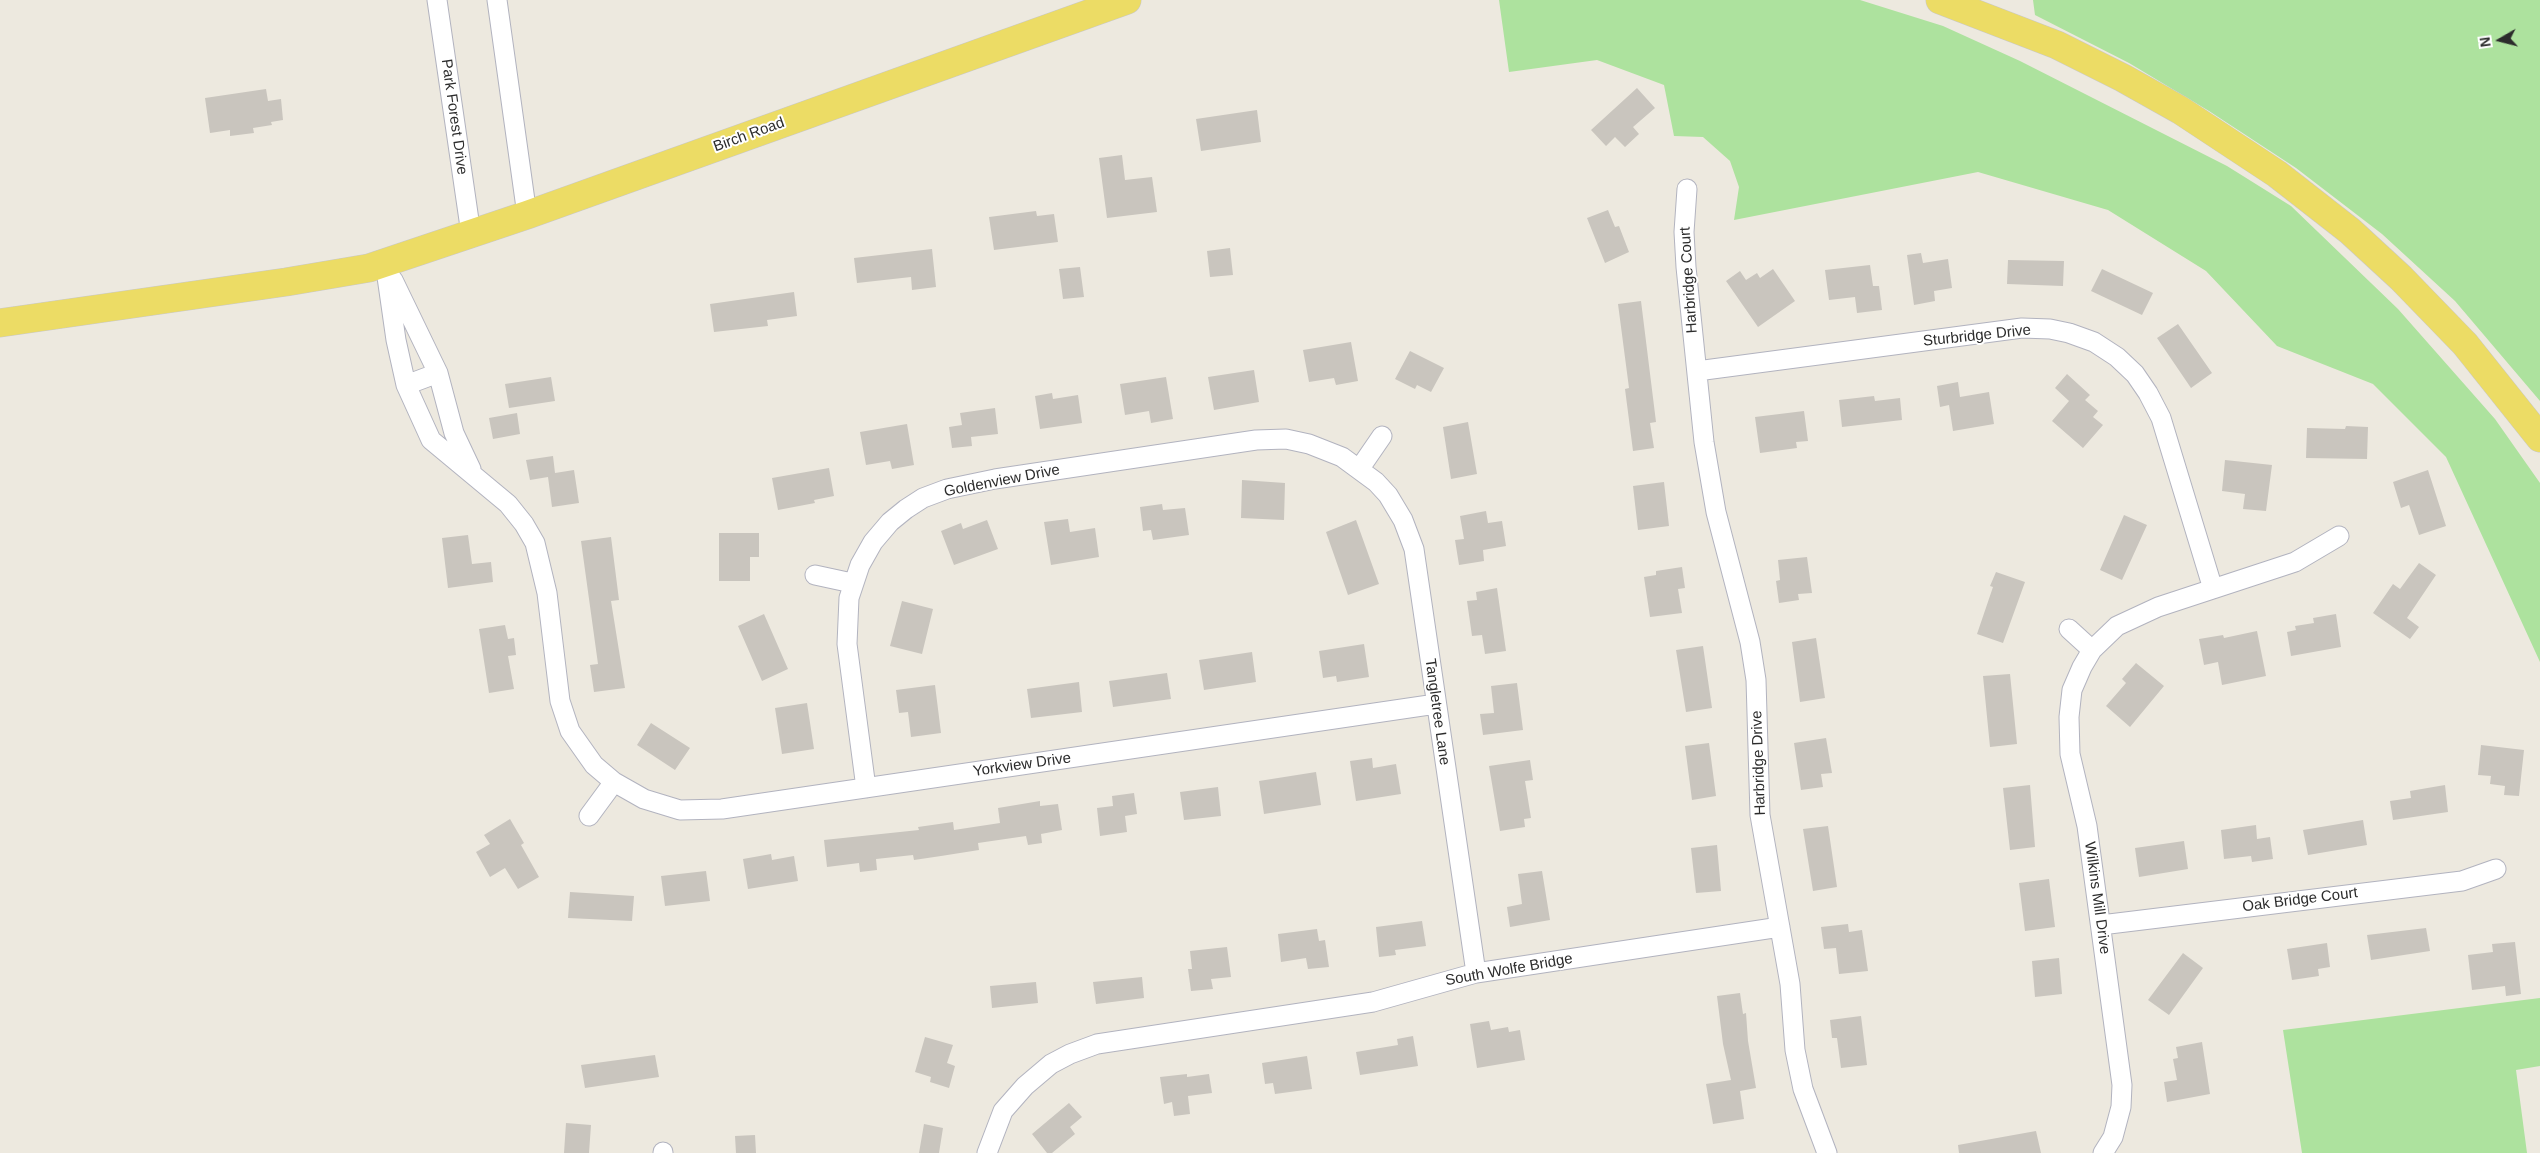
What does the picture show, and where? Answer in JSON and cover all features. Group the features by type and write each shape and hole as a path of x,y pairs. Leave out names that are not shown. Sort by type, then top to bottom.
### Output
{"main road":[{"name":"Birch Road","path":"0,324 286,282 377,266 527,215 1127,0"},
{"path":"1940,0 2057,45 2123,78 2180,110 2278,174 2343,226 2402,278 2464,344 2540,438"}],"street":[{"name":"Park Forest Drive","path":"437,0 471,234"},
{"path":"497,0 527,215"},
{"name":"Harbridge Court","path":"1688,189 1684,232 1697,370"},
{"path":"377,266 438,373 454,432 474,473"},
{"name":"Yorkview Drive","path":"377,266 406,386 431,440 474,473 508,504 524,524 535,543 547,594 560,701 570,731 586,755 614,782 627,791 658,805 694,811 722,810 1436,704"},
{"name":"Sturbridge Drive","path":"1697,370 2022,328 2050,329 2070,333 2094,342 2118,356 2129,368 2153,402 2161,418 2213,589"},
{"name":"Harbridge Drive","path":"1697,370 1704,442 1716,512 1750,642 1754,670 1760,816 1790,984 1795,1050 1803,1089 1827,1153"},
{"path":"406,386 438,373"},
{"path":"1360,468 1382,436"},
{"name":"Tangletree Lane","path":"1165,454 1256,440 1286,440 1317,447 1342,457 1360,468 1388,495 1403,520 1414,549 1476,973"},
{"name":"Goldenview Drive","path":"866,788 847,644 847,620 852,583 873,542 890,522 923,498 947,489 995,479 1165,454"},
{"name":"Wilkins Mill Drive","path":"2108,1152 2121,1107 2122,1085 2087,826 2070,754 2068,717 2072,690 2092,650 2116,626 2158,607 2294,562 2339,536"},
{"path":"815,575 852,583"},
{"path":"2069,629 2092,650"},
{"path":"589,816 614,782"},
{"name":"Oak Bridge Court","path":"2101,925 2462,881 2496,868"},
{"name":"South Wolfe Bridge","path":"987,1153 1003,1111 1025,1086 1051,1064 1097,1044 1373,1002 1476,973 1780,927"}],"green space":[{"path":"1499,0 1860,0 1943,26 2020,61 2227,166 2291,206 2398,309 2495,419 2540,483 2540,662 2446,457 2373,384 2277,346 2206,271 2108,210 1978,172 1734,220 1739,187 1730,161 1703,137 1674,136 1664,85 1597,60 1509,72"},
{"path":"2033,0 2540,0 2540,401 2455,301 2382,234 2296,168 2209,111 2129,63 2035,15"},
{"path":"2540,998 2540,1066 2516,1070 2527,1153 2302,1153 2283,1030"}],"building":[{"path":"1637,88 1655,108 1633,127 1639,134 1625,147 1615,137 1606,146 1591,130"},
{"path":"266,89 268,101 281,99 283,120 271,122 272,125 253,128 254,133 230,136 230,130 210,133 205,98"},
{"path":"1257,110 1261,142 1201,151 1196,119"},
{"path":"1122,155 1125,180 1152,177 1157,212 1107,218 1099,158"},
{"path":"1608,210 1615,227 1619,226 1629,252 1605,263 1587,218"},
{"path":"1036,211 1037,216 1054,214 1058,242 994,250 989,217"},
{"path":"1230,248 1233,275 1210,277 1207,251"},
{"path":"932,249 936,287 912,290 911,277 857,283 854,258"},
{"path":"1921,253 1923,263 1948,259 1952,288 1934,291 1935,301 1914,305 1907,255"},
{"path":"2008,260 2064,261 2063,286 2007,284"},
{"path":"1870,265 1873,286 1879,286 1882,310 1857,313 1855,297 1829,300 1825,270"},
{"path":"1080,267 1084,297 1063,299 1059,269"},
{"path":"1773,269 1795,301 1758,327 1726,281 1740,271 1746,280 1757,273 1760,278"},
{"path":"2102,269 2153,293 2142,315 2091,291"},
{"path":"794,292 797,316 767,320 768,326 714,332 710,304"},
{"path":"1641,301 1656,422 1650,423 1654,448 1633,451 1625,389 1629,388 1618,304"},
{"path":"2178,324 2212,373 2191,388 2157,338"},
{"path":"1351,342 1358,381 1336,385 1334,378 1309,382 1303,350"},
{"path":"1410,351 1444,368 1431,392 1417,385 1415,389 1395,379"},
{"path":"1254,370 1259,402 1214,410 1208,377"},
{"path":"2067,374 2090,395 2085,400 2098,411 2093,417 2103,425 2083,448 2052,421 2069,401 2055,388"},
{"path":"551,377 555,401 509,408 505,384"},
{"path":"1166,377 1173,419 1151,423 1149,411 1125,415 1120,384"},
{"path":"1958,382 1960,397 1989,392 1994,424 1953,431 1949,405 1940,407 1937,386"},
{"path":"1052,393 1053,399 1078,395 1082,423 1040,429 1035,396"},
{"path":"1874,396 1875,401 1900,398 1902,420 1842,427 1839,400"},
{"path":"995,408 998,434 971,437 972,446 952,448 949,427 962,425 960,413"},
{"path":"1804,411 1808,441 1796,442 1797,448 1760,453 1755,417"},
{"path":"517,413 520,434 493,439 489,418"},
{"path":"1468,422 1477,474 1451,479 1443,427"},
{"path":"907,424 914,465 892,469 890,461 866,465 860,432"},
{"path":"2346,426 2368,427 2367,459 2306,458 2307,428 2345,429"},
{"path":"553,456 555,473 574,470 579,503 552,507 548,477 530,480 526,460"},
{"path":"2225,460 2272,465 2266,511 2243,509 2245,494 2222,491"},
{"path":"829,468 834,496 814,500 815,503 778,510 772,478"},
{"path":"2428,470 2446,526 2419,535 2409,505 2401,508 2393,482"},
{"path":"1242,480 1285,483 1284,520 1241,518"},
{"path":"1664,482 1669,526 1638,530 1633,486"},
{"path":"1162,504 1163,510 1185,508 1189,535 1153,540 1151,530 1143,531 1140,507"},
{"path":"1486,511 1488,523 1502,521 1506,546 1483,550 1484,561 1459,565 1455,540 1464,539 1460,516"},
{"path":"2124,515 2147,525 2122,580 2100,570"},
{"path":"1068,519 1070,532 1095,528 1099,557 1051,565 1044,522"},
{"path":"987,520 998,549 954,565 941,531 961,523 963,529"},
{"path":"1356,520 1379,584 1348,595 1326,532"},
{"path":"719,533 759,533 759,557 750,557 750,581 719,581"},
{"path":"468,535 472,564 491,562 493,582 448,588 442,538"},
{"path":"611,537 619,600 611,601 625,688 594,692 590,665 598,664 581,541"},
{"path":"1807,557 1812,593 1798,594 1799,600 1779,603 1776,581 1780,580 1778,560"},
{"path":"2419,563 2436,575 2407,618 2419,627 2410,639 2373,613 2393,584 2400,589"},
{"path":"1682,567 1685,588 1678,589 1682,613 1650,617 1644,577 1656,575 1656,571"},
{"path":"1996,572 2025,582 2003,643 1977,634 1993,587 1990,586"},
{"path":"1497,588 1506,651 1485,654 1482,635 1472,636 1467,601 1477,600 1476,592"},
{"path":"902,601 933,609 922,654 890,646"},
{"path":"764,614 788,669 762,681 738,626"},
{"path":"2336,614 2341,647 2291,656 2287,632 2296,630 2295,626 2314,623 2313,618"},
{"path":"505,625 508,639 514,638 516,655 508,656 514,689 489,693 479,629"},
{"path":"2257,631 2266,676 2222,685 2218,662 2204,665 2199,639 2223,635 2224,638"},
{"path":"1816,638 1825,698 1800,702 1792,642"},
{"path":"1364,644 1369,677 1337,682 1336,676 1323,678 1319,651"},
{"path":"1703,646 1712,708 1686,712 1676,650"},
{"path":"1252,652 1256,682 1204,690 1199,660"},
{"path":"2136,663 2164,686 2130,727 2106,706 2126,683 2122,679"},
{"path":"1167,673 1171,699 1113,707 1109,681"},
{"path":"2010,674 2017,744 1990,747 1983,676"},
{"path":"1079,682 1082,712 1031,718 1027,689"},
{"path":"1517,683 1523,730 1483,735 1480,714 1494,713 1491,686"},
{"path":"935,685 941,733 911,737 908,712 899,713 896,690"},
{"path":"807,703 814,749 782,754 775,708"},
{"path":"651,723 690,748 675,770 637,745"},
{"path":"1826,738 1832,773 1821,774 1823,787 1801,790 1794,743"},
{"path":"1709,743 1716,796 1692,800 1685,746"},
{"path":"2481,745 2524,750 2519,796 2504,795 2505,786 2490,784 2491,776 2478,775"},
{"path":"1372,758 1373,768 1396,764 1401,794 1356,801 1350,761"},
{"path":"1530,760 1533,780 1525,781 1531,818 1524,819 1525,827 1500,831 1489,766"},
{"path":"1316,772 1321,805 1264,814 1259,781"},
{"path":"2030,785 2035,847 2010,850 2003,788"},
{"path":"2445,785 2448,812 2393,820 2390,801 2411,798 2410,791"},
{"path":"1218,787 1221,816 1184,820 1180,792"},
{"path":"1134,793 1137,814 1125,816 1127,832 1100,836 1097,808 1113,806 1112,796"},
{"path":"1040,801 1040,806 1058,804 1062,830 1041,834 1042,843 1028,845 1026,836 978,843 979,850 941,856 914,860 913,855 876,859 877,870 860,872 859,863 827,867 824,840 919,830 918,827 953,822 954,830 1000,823 998,808"},
{"path":"510,819 524,843 521,845 539,877 518,889 505,868 490,877 476,852 490,844 484,835"},
{"path":"2363,820 2367,845 2308,855 2303,830"},
{"path":"2256,825 2257,839 2270,837 2273,859 2252,862 2251,856 2224,859 2221,830"},
{"path":"1828,826 1837,887 1813,891 1803,829"},
{"path":"2184,841 2188,869 2139,877 2135,848"},
{"path":"1717,845 1721,891 1696,893 1691,848"},
{"path":"771,854 772,860 794,856 798,881 748,889 743,859"},
{"path":"706,871 710,901 665,906 661,876"},
{"path":"1542,871 1550,920 1510,927 1507,907 1522,904 1518,874"},
{"path":"2049,879 2055,927 2025,931 2019,883"},
{"path":"570,892 634,896 632,921 568,918"},
{"path":"1422,921 1426,946 1395,950 1396,955 1379,957 1376,927"},
{"path":"1848,924 1849,932 1862,930 1868,971 1839,974 1836,948 1824,949 1821,927"},
{"path":"2426,928 2430,951 2371,960 2367,935"},
{"path":"1317,929 1319,941 1325,940 1329,967 1308,969 1306,958 1281,962 1278,934"},
{"path":"2515,942 2521,994 2506,996 2505,986 2472,990 2468,955 2493,952 2492,944"},
{"path":"2327,943 2330,967 2318,969 2319,976 2292,980 2287,949"},
{"path":"1227,947 1231,977 1211,979 1213,989 1191,991 1188,969 1192,969 1190,951"},
{"path":"2183,953 2203,968 2169,1015 2148,1000"},
{"path":"2059,958 2062,994 2035,997 2032,961"},
{"path":"1142,977 1144,998 1096,1004 1093,982"},
{"path":"1036,982 1038,1003 992,1008 990,986"},
{"path":"1740,993 1743,1014 1746,1013 1748,1041 1756,1088 1740,1091 1744,1119 1713,1124 1706,1084 1731,1080 1723,1044 1717,996"},
{"path":"1861,1016 1867,1065 1841,1068 1837,1038 1832,1038 1830,1020"},
{"path":"1489,1021 1491,1030 1508,1027 1509,1032 1520,1030 1525,1060 1477,1068 1470,1024"},
{"path":"1413,1036 1418,1066 1360,1075 1356,1052 1398,1045 1397,1039"},
{"path":"925,1037 953,1045 947,1063 955,1066 949,1088 930,1082 931,1077 915,1072"},
{"path":"2202,1042 2210,1094 2167,1102 2164,1082 2177,1080 2173,1059 2178,1058 2176,1047"},
{"path":"655,1055 659,1077 585,1088 581,1065"},
{"path":"1307,1056 1312,1089 1275,1094 1273,1083 1265,1084 1262,1063"},
{"path":"1187,1074 1187,1077 1209,1074 1212,1093 1188,1096 1190,1114 1174,1116 1172,1102 1164,1104 1160,1077"},
{"path":"1069,1103 1082,1117 1070,1127 1075,1134 1052,1153 1047,1153 1032,1134"},
{"path":"566,1123 591,1125 589,1153 564,1153"},
{"path":"924,1124 943,1128 939,1153 919,1153"},
{"path":"2036,1131 2041,1153 1959,1153 1958,1145"},
{"path":"755,1135 756,1153 736,1153 735,1136"}]}
